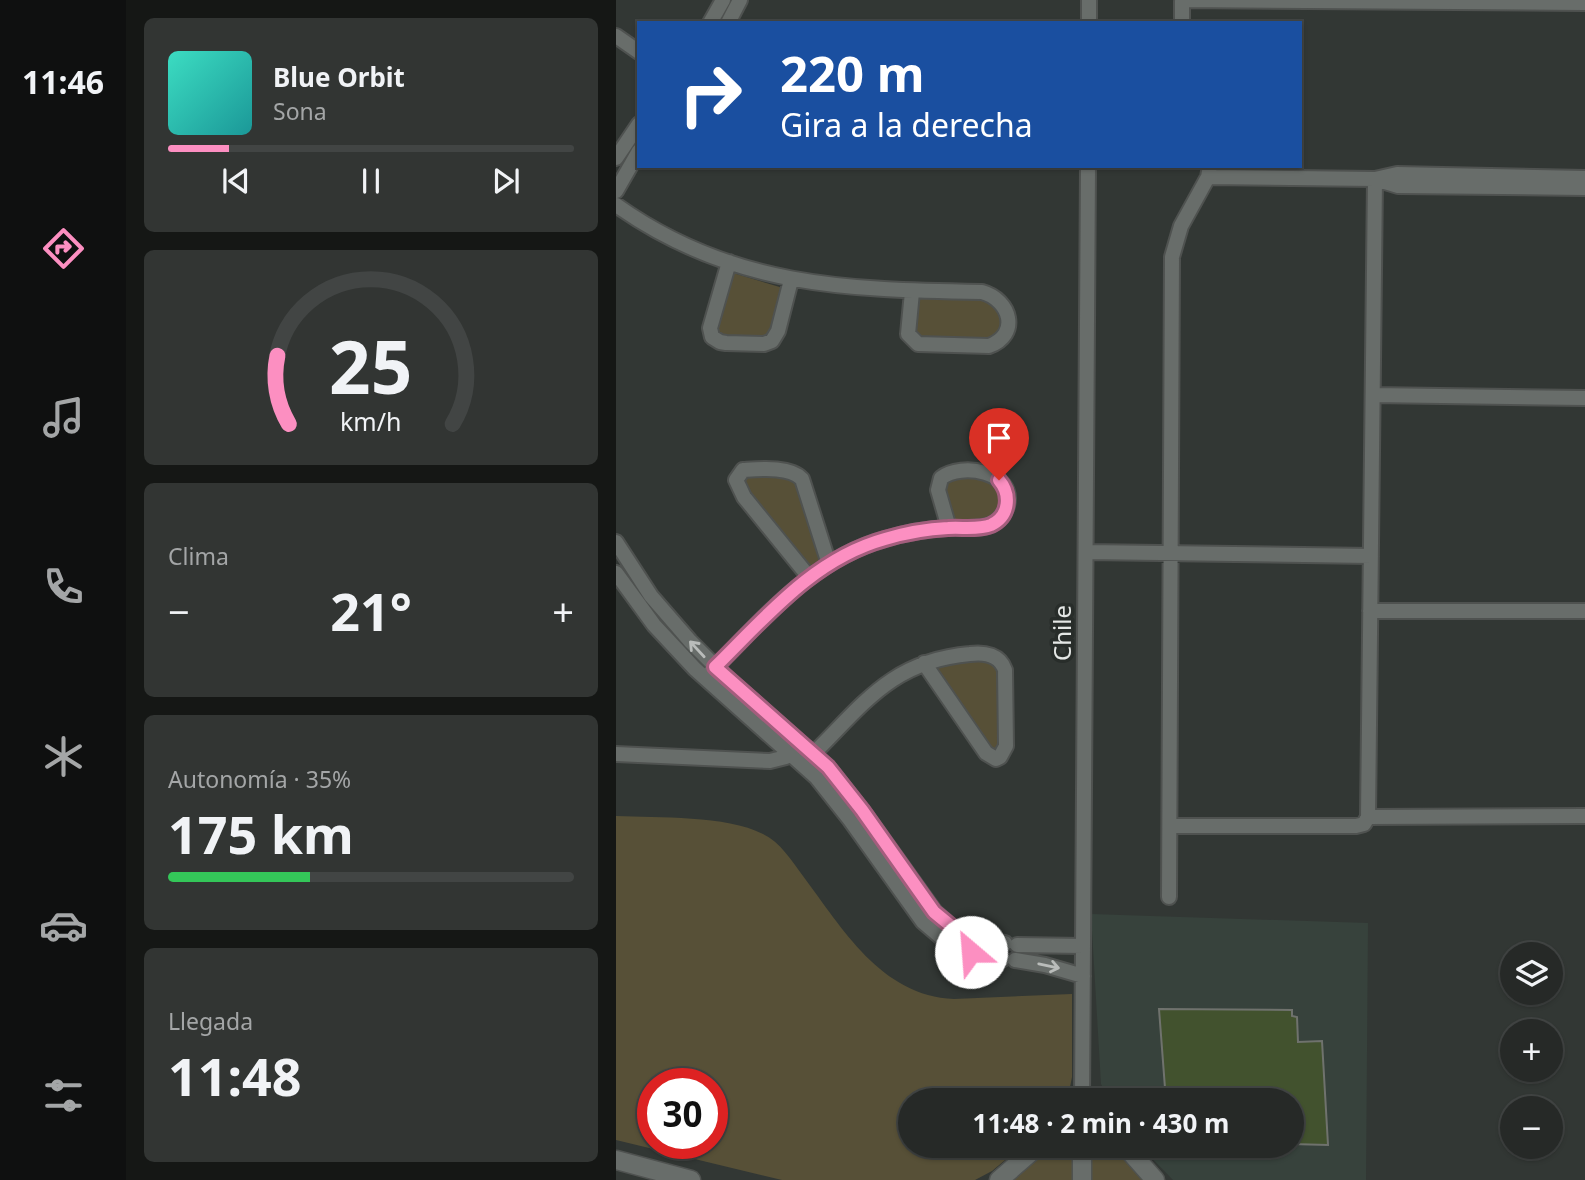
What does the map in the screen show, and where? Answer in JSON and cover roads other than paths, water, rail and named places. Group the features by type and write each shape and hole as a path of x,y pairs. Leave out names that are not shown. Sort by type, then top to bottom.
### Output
{"street":[{"path":"711,21 723,0"},
{"path":"729,21 740,0"},
{"path":"1089,0 1089,21"},
{"path":"1182,21 1182,0 1584,3"},
{"path":"616,36 637,51"},
{"path":"616,158 637,127"},
{"path":"616,191 637,154"},
{"name":"Chile","path":"1082,1088 1088,168"},
{"path":"1169,898 1172,257 1181,226 1209,171 1375,179 1398,186 1585,188"},
{"path":"1375,179 1397,174 1585,177"},
{"path":"1170,826 1356,826 1364,824 1368,817 1375,179"},
{"path":"616,205 666,236 704,254 791,280 836,287 990,294 1001,302 1007,312 1008,322 1004,333 998,342 989,346 918,344 908,334 912,292"},
{"path":"729,262 710,328 712,337 720,342 764,344 772,341 778,331 791,280"},
{"path":"1373,396 1585,398"},
{"path":"809,577 744,497 736,480 743,470 789,471 798,474 802,479 829,564"},
{"path":"710,673 781,601 829,564 883,539 949,528 985,527 1001,517 1008,498 999,480 981,472 956,471 941,478 938,490 949,528"},
{"path":"616,542 621,560 710,673 833,797 923,922 943,939 971,952 1067,970 1083,976"},
{"path":"1086,552 1371,556"},
{"path":"616,573 654,625 710,673 814,754 845,788 934,912 951,926 978,939 1016,945 1083,946"},
{"path":"1370,611 1585,611"},
{"path":"803,765 889,680 924,663 973,653 1000,660 1006,677 1006,746 1000,757 996,759 986,753 924,663"},
{"path":"616,754 770,761 786,757 790,752"},
{"path":"1368,817 1585,816"},
{"path":"971,952 978,939"},
{"path":"1014,960 1016,945"},
{"path":"999,1180 1024,1158"},
{"path":"1082,1158 1082,1180"},
{"path":"1136,1158 1155,1180"},
{"path":"616,1160 691,1180"}]}
